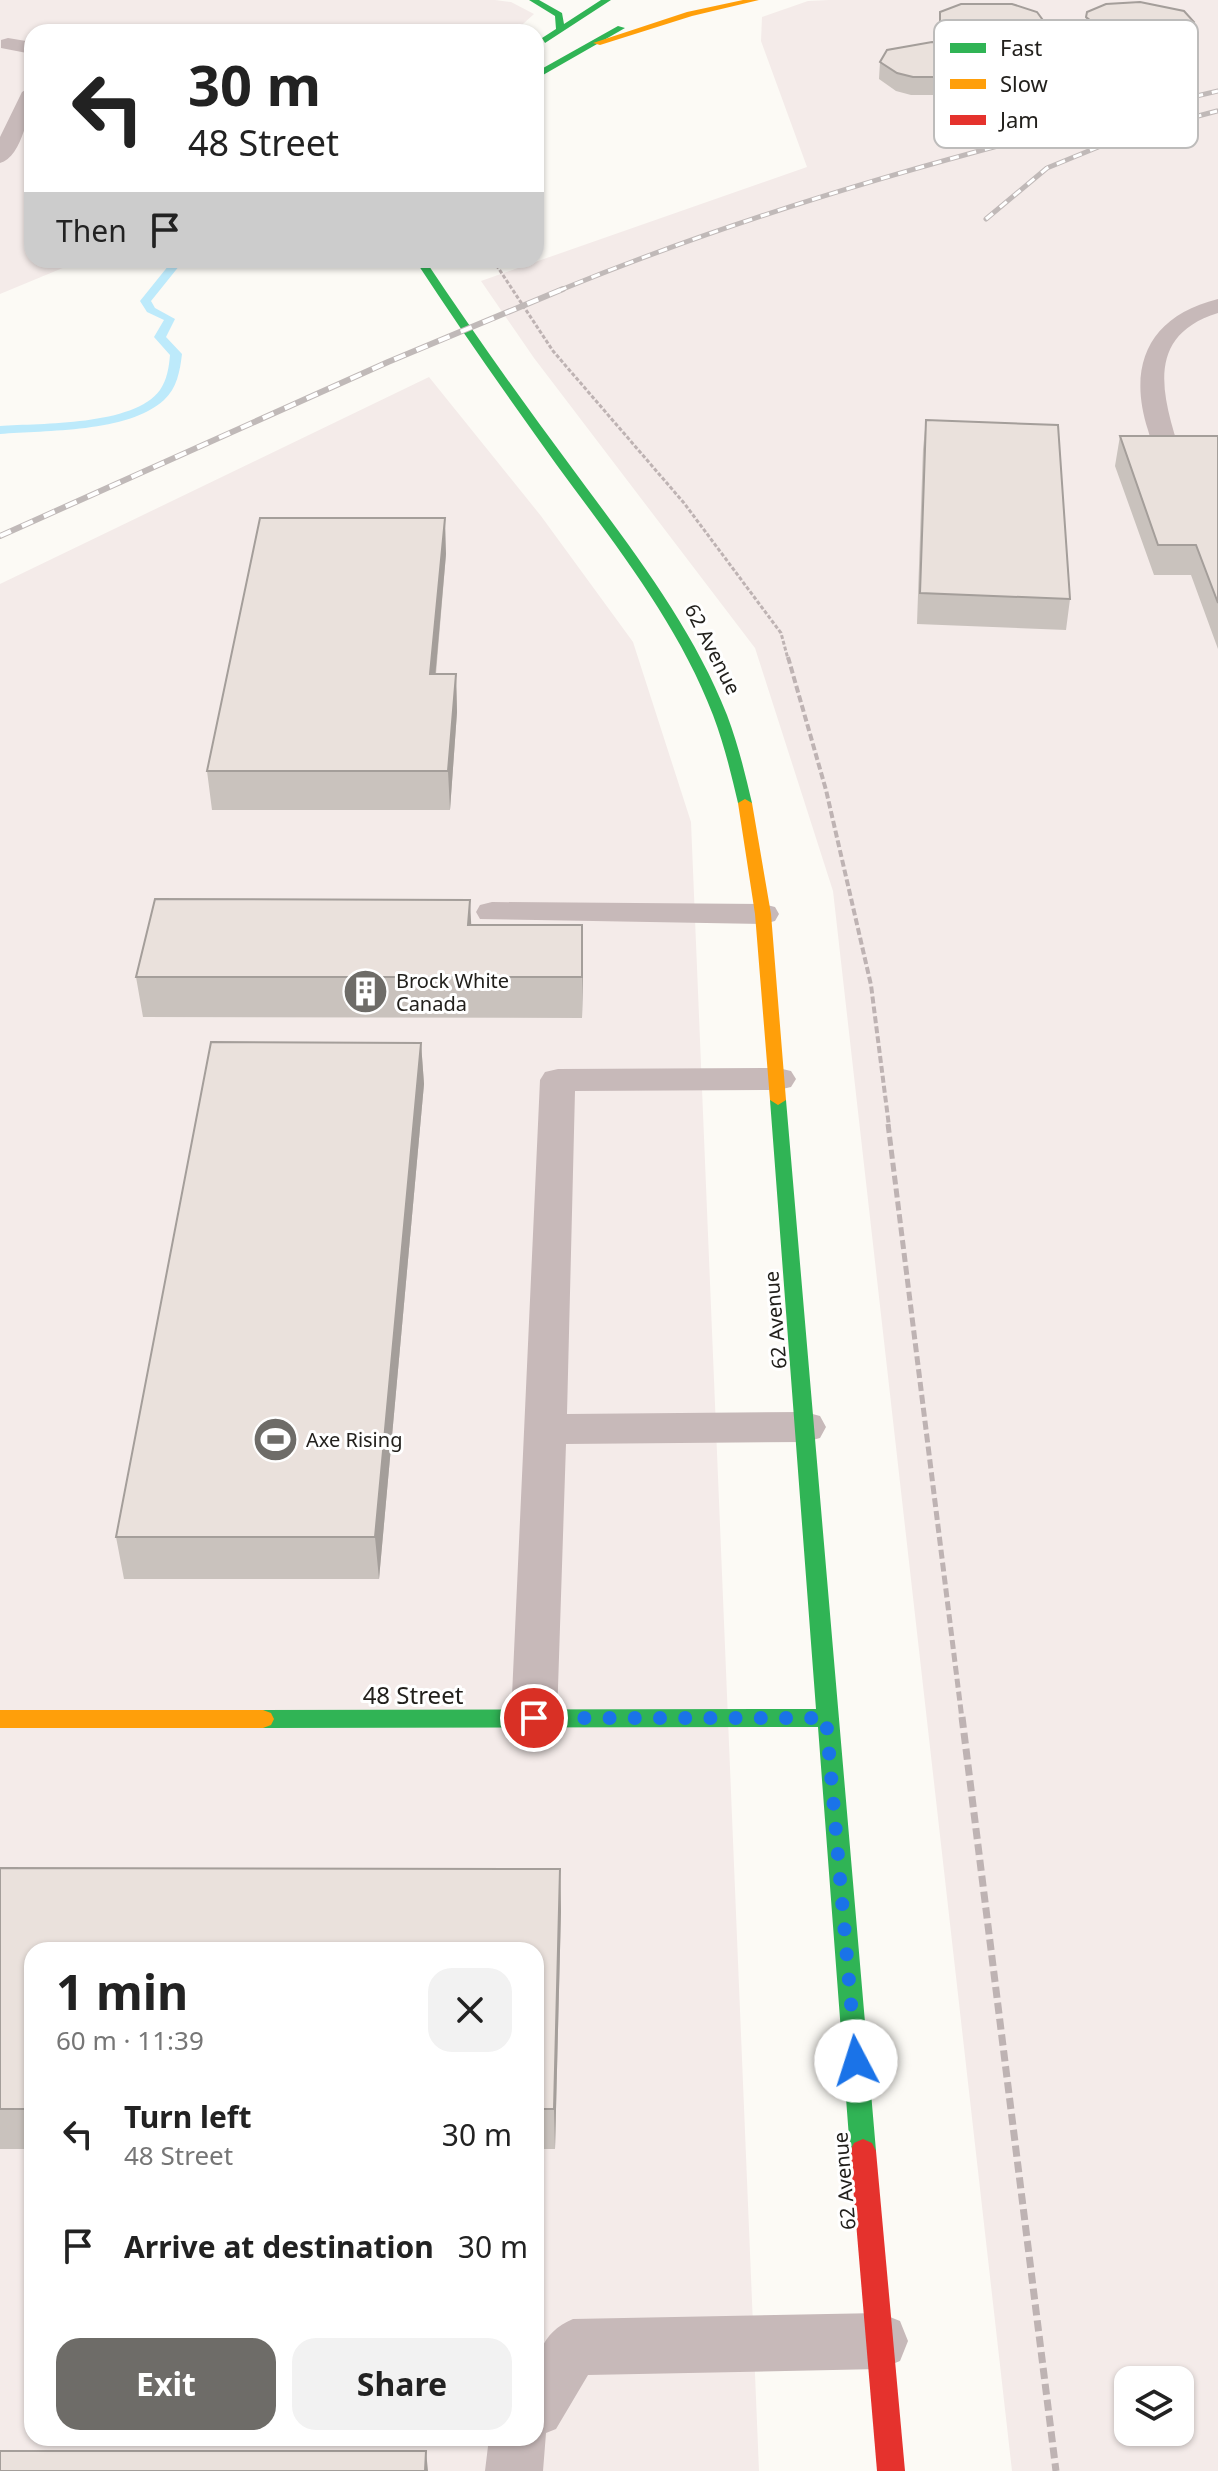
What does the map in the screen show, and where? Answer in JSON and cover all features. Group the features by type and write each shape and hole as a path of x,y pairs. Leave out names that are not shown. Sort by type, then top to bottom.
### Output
{"main road":[{"path":"533,0 559,15 561,31"},
{"path":"544,41 607,0"},
{"path":"544,72 668,0"},
{"path":"597,43 690,14 755,0"},
{"name":"62 Avenue","path":"425,268 466,331 664,603 719,706 744,797 763,914 778,1079 826,1718 891,2471"},
{"name":"48 Street","path":"0,1719 826,1718"}],"lane":[{"path":"3,49 24,48"},
{"path":"0,157 24,108"},
{"path":"1171,465 1150,381 1168,333 1197,311 1218,306"},
{"path":"492,912 763,914"},
{"path":"534,1718 558,1080 778,1079"},
{"path":"546,1429 805,1427"},
{"path":"544,2396 573,2347 880,2341"},
{"path":"514,2471 515,2446"}],"path":[{"path":"498,268 553,351 684,503 781,633 826,790 871,985 1056,2471"}],"shaded area":[{"path":"0,0 495,0 511,2 534,14 523,24 24,24 24,268 63,268 0,294"},
{"path":"1218,0 1218,2471 1012,2471 833,891 755,648 534,358 481,281 518,268 544,268 544,259 807,167 761,41 762,17 808,1"},
{"path":"429,377 541,516 633,642 691,822 759,2471 0,2471 0,584"}],"building":[{"path":"1140,2 1184,11 1192,20 1090,20 1086,17 1087,12 1106,4"},
{"path":"961,4 1012,4 1037,12 1043,20 940,20 940,12"},
{"path":"934,42 934,77 897,73 880,62 887,50"},
{"path":"926,420 1058,425 1070,599 920,593"},
{"path":"1120,436 1218,436 1218,603 1196,545 1158,545"},
{"path":"260,518 445,518 430,674 456,674 448,771 207,771"},
{"path":"155,899 470,900 468,925 582,925 582,977 136,977"},
{"path":"211,1042 421,1043 375,1537 116,1537"},
{"path":"0,1868 560,1869 554,2109 544,2109 544,1942 24,1942 24,2109 0,2109"},
{"path":"0,2451 426,2451 425,2471 0,2471"}],"waterway":[{"path":"0,430 104,420 125,415 158,399 172,378 176,354 160,337 170,319 151,310 145,301 172,268"}],"railway":[{"path":"1198,96 1218,91"},
{"path":"1198,116 1217,111"},
{"path":"562,289 720,230 990,148"},
{"path":"986,219 1047,168 1096,148"},
{"path":"0,536 388,362 562,289"},
{"path":"558,291 562,289"}],"traffic: fast":[{"path":"533,0 559,15 561,31"},
{"path":"545,40 607,0"},
{"path":"544,71 621,28"},
{"path":"425,268 631,558 680,634 720,714 735,757 745,803"},
{"path":"778,1100 863,2151"},
{"path":"263,1719 826,1718"}],"traffic: slow":[{"path":"597,43 690,14 755,0"},
{"path":"745,803 763,914 778,1100"},
{"path":"0,1719 263,1719"}],"traffic: jam":[{"path":"863,2151 891,2471"}],"place":[{"name":"Brock White Canada","path":"365,991"},
{"name":"Axe Rising","path":"275,1439"}],"route":[{"path":"534,1718 826,1718 856,2061"}]}
